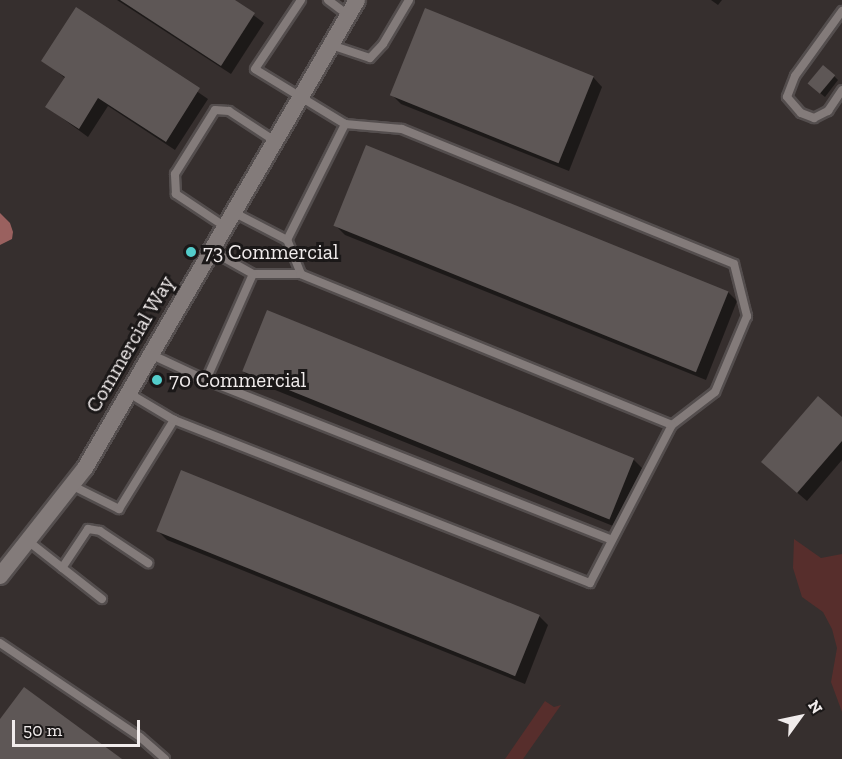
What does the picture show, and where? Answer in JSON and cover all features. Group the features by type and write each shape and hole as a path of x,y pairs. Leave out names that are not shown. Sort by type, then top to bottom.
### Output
{"street":[{"name":"Commercial Way","path":"0,576 71,485 357,0"}],"lane":[{"path":"127,392 174,420 590,583 672,425 716,392 747,316 734,264 402,129 345,124 255,69 301,0"},
{"path":"328,0 348,15"},
{"path":"331,45 370,58 383,44 409,0"},
{"path":"842,11 795,76 787,97 801,113 814,118 828,111 842,90"},
{"path":"275,141 229,111 215,110 175,174 176,194 229,219 287,240 301,274"},
{"path":"287,240 345,124"},
{"path":"211,250 253,274 301,274 672,425"},
{"path":"206,380 253,274"},
{"path":"149,353 206,380 612,540"},
{"path":"71,485 119,508 174,420"},
{"path":"62,568 88,530 100,531 147,563"},
{"path":"26,540 102,599"},
{"path":"0,643 140,737 165,759"}],"shaded area":[{"path":"0,213 10,223 13,232 12,239 0,245"},
{"path":"794,539 821,558 842,554 842,712 831,682 837,648 832,629 823,612 802,597 793,568"},
{"path":"545,701 554,707 561,705 523,759 505,759"}],"building":[{"path":"120,0 235,0 255,13 221,66"},
{"path":"76,7 200,88 166,142 98,98 79,129 45,107 65,77 41,61"},
{"path":"425,8 594,76 559,163 390,95"},
{"path":"823,65 835,75 820,94 808,83"},
{"path":"366,145 729,291 696,372 333,226"},
{"path":"267,310 634,458 609,520 242,371"},
{"path":"818,396 842,417 842,441 797,493 761,462"},
{"path":"181,470 540,615 515,676 156,531"},
{"path":"24,687 122,759 0,759 0,719"}],"place":[{"name":"73 Commercial","path":"191,252"},
{"name":"70 Commercial","path":"157,380"}]}
